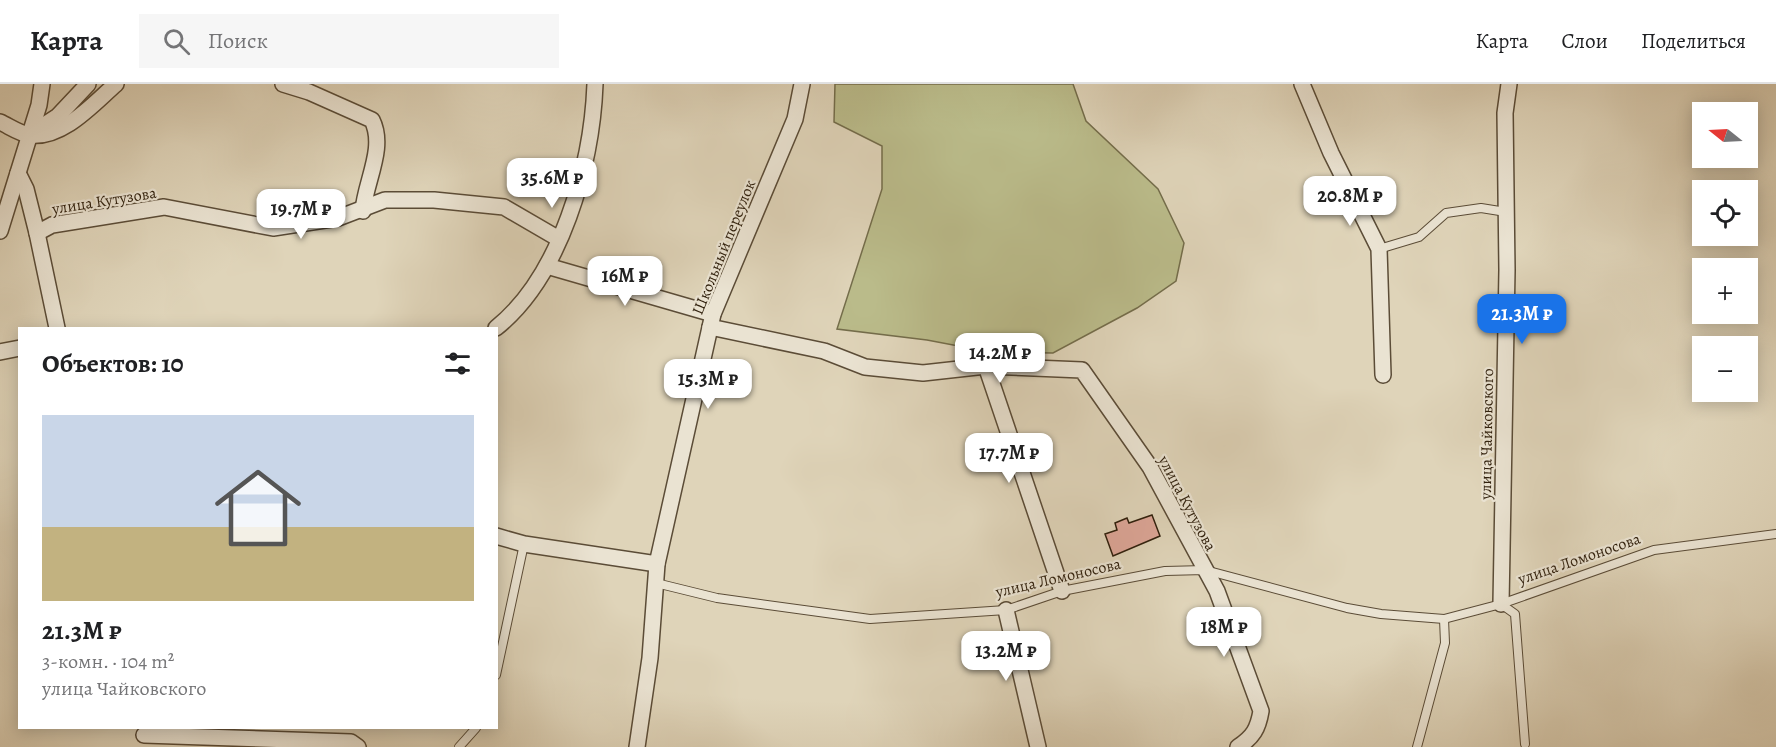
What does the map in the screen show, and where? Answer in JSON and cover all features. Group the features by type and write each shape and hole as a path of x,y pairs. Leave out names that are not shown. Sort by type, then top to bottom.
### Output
{"street":[{"path":"0,231 42,84"},
{"path":"28,135 58,116 88,84"},
{"path":"0,122 28,135 45,135 66,125 116,84"},
{"path":"283,84 309,92 372,120 376,129 376,147 364,193 363,211"},
{"path":"497,327 526,299 547,266 560,238 577,186 593,118 595,84"},
{"name":"Школьный переулок","path":"637,747 650,658 657,564 712,320 795,119 802,84"},
{"path":"1302,84 1331,153 1379,249 1383,375"},
{"name":"улица Чайковского","path":"1501,604 1506,212 1505,113 1509,84"},
{"path":"18,173 26,189 57,327"},
{"name":"улица Кутузова","path":"37,233 52,225 164,207 273,228 338,218 363,211 385,200 434,200 504,207 560,238"},
{"name":"улица Кутузова","path":"547,266 712,320 824,351 865,367 924,373 986,366 1082,370 1150,467 1217,591 1261,711 1258,728 1251,738 1238,747"},
{"path":"0,352 18,348"},
{"path":"986,366 1062,591"},
{"path":"498,537 524,544 657,564"},
{"path":"1006,610 1038,747"},
{"path":"144,737 353,739"}],"lane":[{"path":"1379,249 1419,237 1446,213 1481,208 1506,212"},
{"name":"улица Ломоносова","path":"656,583 717,598 870,619 1006,610 1062,591 1165,571 1205,570 1347,608 1444,619 1501,604 1654,550 1776,534"},
{"path":"498,666 524,544"},
{"path":"1501,604 1515,614 1525,744"},
{"path":"1417,747 1445,643 1444,619"},
{"path":"459,747 475,729"}],"green space":[{"path":"835,84 1073,84 1086,121 1158,189 1184,243 1176,281 1137,308 1053,353 990,352 927,340 837,329 882,189 882,146 834,122"}],"building":[{"path":"1152,515 1160,536 1113,556 1105,534 1117,530 1115,523 1127,518 1129,523"}]}
